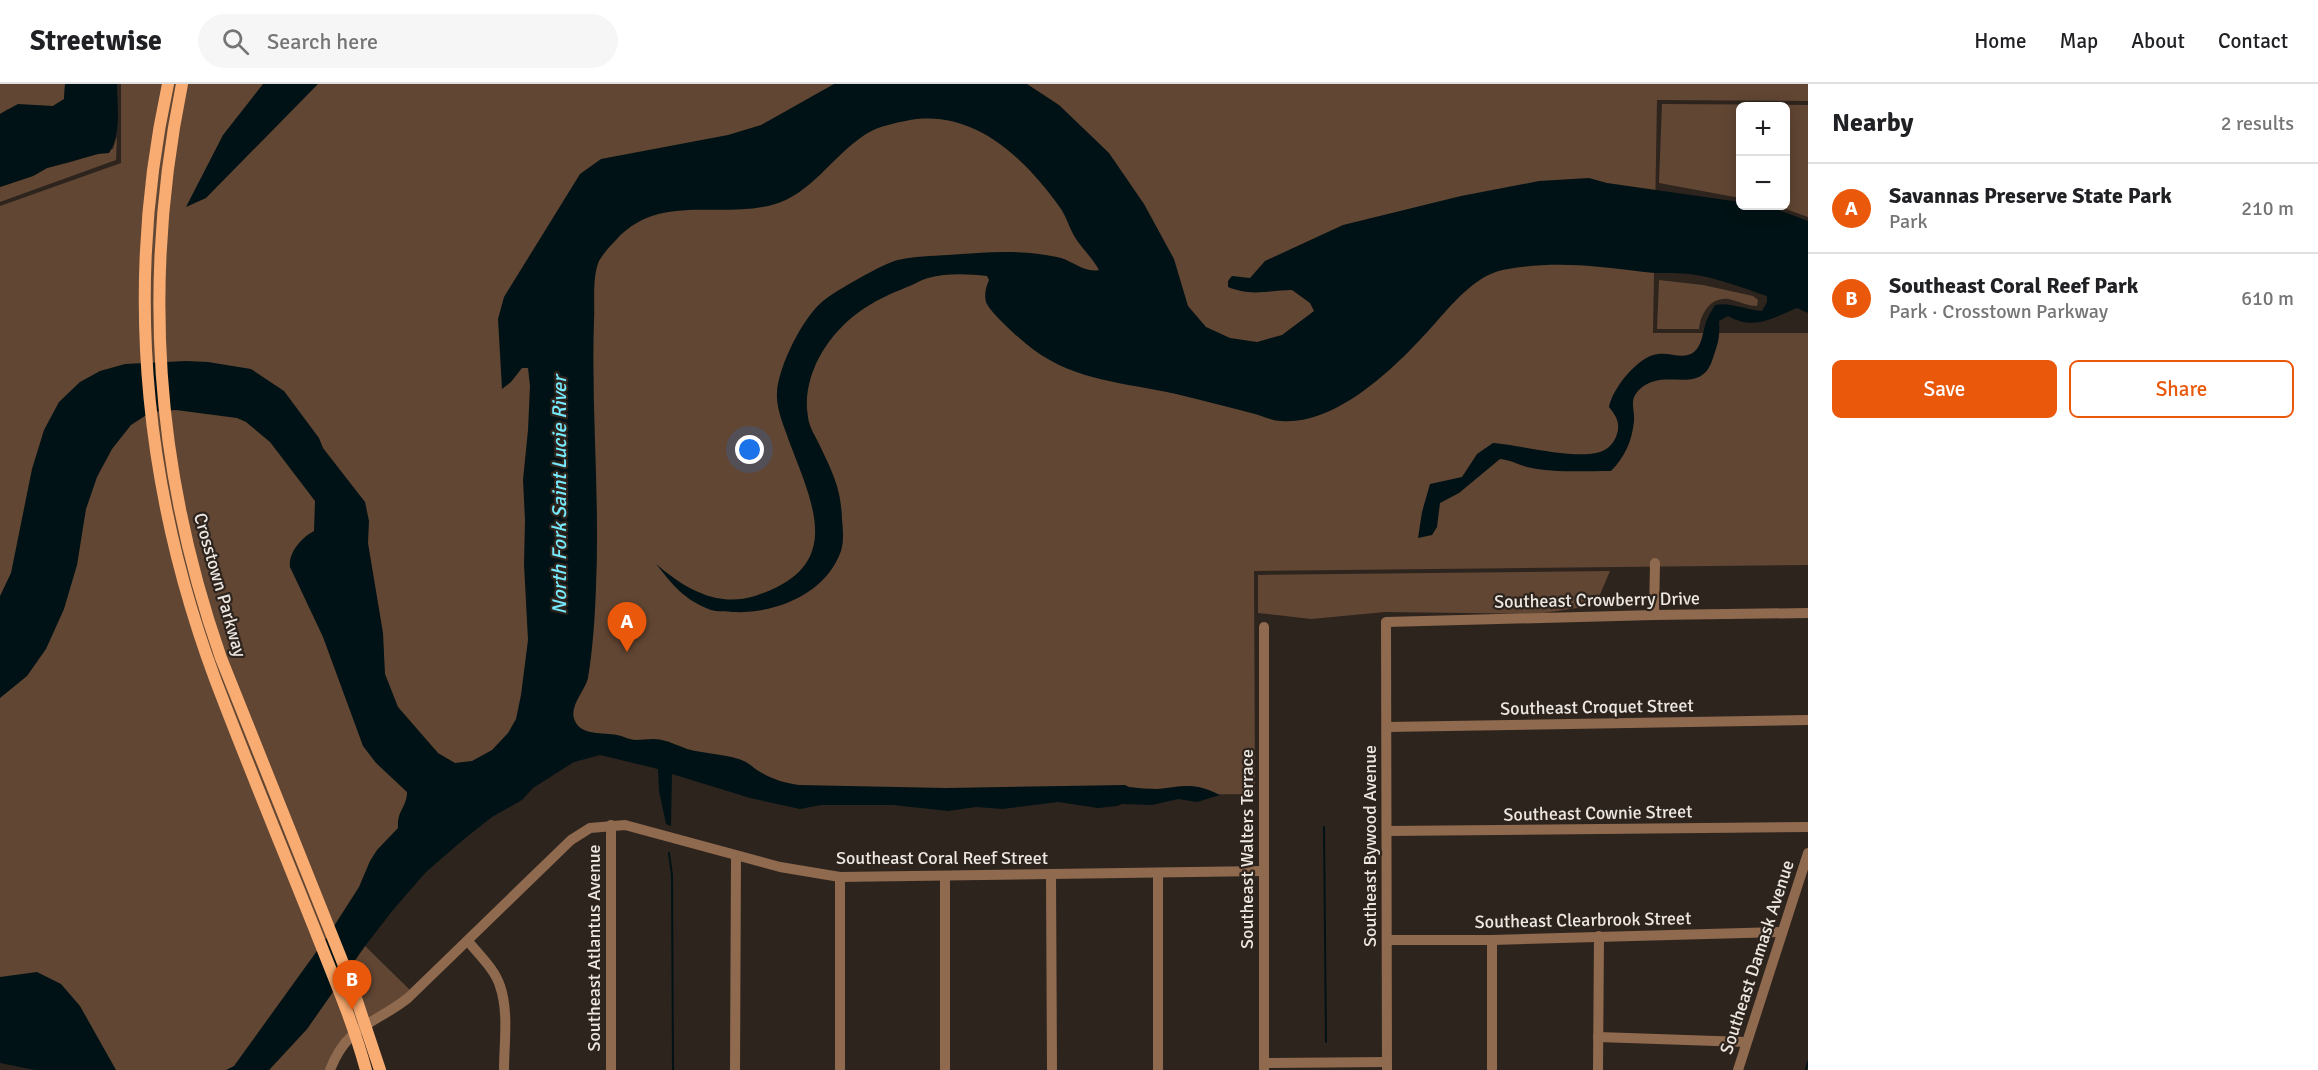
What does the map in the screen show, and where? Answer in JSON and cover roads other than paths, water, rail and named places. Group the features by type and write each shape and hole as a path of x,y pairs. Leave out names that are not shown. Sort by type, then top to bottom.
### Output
{"main road":[{"name":"Crosstown Parkway","path":"168,84 160,123 150,199 144,307 152,425 165,508 177,561 204,648 341,994 365,1069"},
{"name":"Crosstown Parkway","path":"182,84 165,186 158,281 163,397 168,448 179,510 202,601 221,658 351,983 380,1067"}],"street":[{"path":"1654,615 1655,562"},
{"name":"Southeast Crowberry Drive","path":"1386,622 1808,613"},
{"name":"Southeast Bywood Avenue","path":"1386,622 1387,1066"},
{"name":"Southeast Walters Terrace","path":"1264,627 1264,1066"},
{"name":"Southeast Croquet Street","path":"1387,727 1808,720"},
{"name":"Southeast Atlantus Avenue","path":"610,825 611,1070"},
{"name":"Southeast Coral Reef Street","path":"330,1070 338,1053 359,1028 408,998 571,840 590,828 625,825 780,867 840,877 1263,871"},
{"name":"Southeast Cownie Street","path":"1387,831 1808,827"},
{"name":"Southeast Damask Avenue","path":"1738,1070 1745,1042 1808,853"},
{"path":"735,1070 736,856"},
{"path":"1158,873 1158,1070"},
{"path":"1052,875 1052,1070"},
{"path":"840,877 840,1070"},
{"path":"945,877 945,1070"},
{"name":"Southeast Clearbrook Street","path":"1387,940 1492,940 1781,932"},
{"path":"1598,1070 1599,936"},
{"path":"1492,940 1492,1070"},
{"path":"468,941 495,975 500,986 504,1011 504,1070"},
{"path":"1598,1037 1745,1042"},
{"path":"1264,1066 1387,1066"}],"water":[{"path":"65,84 117,84 116,138 109,153 47,168 33,176 0,187 0,114 18,104 53,106 64,99"},
{"path":"263,84 318,84 206,198 186,207 223,135"},
{"name":"North Fork Saint Lucie River","path":"834,84 1027,84 1059,105 1109,153 1144,204 1174,259 1188,306 1206,327 1230,338 1257,342 1282,335 1314,311 1310,303 1292,290 1245,292 1228,287 1228,281 1232,276 1250,278 1265,261 1343,225 1461,196 1539,181 1589,178 1607,183 1736,201 1736,210 1778,210 1808,221 1808,313 1797,308 1755,323 1728,316 1719,321 1717,345 1706,372 1689,379 1658,380 1648,384 1635,395 1630,442 1611,471 1547,470 1500,459 1459,493 1440,503 1437,527 1432,535 1418,538 1430,484 1462,477 1477,454 1493,443 1577,454 1605,450 1615,440 1618,428 1616,417 1609,407 1611,400 1615,391 1634,367 1650,356 1658,354 1681,356 1694,352 1699,346 1707,320 1715,305 1762,311 1767,302 1767,296 1719,280 1683,273 1650,273 1592,266 1560,265 1508,269 1487,276 1468,289 1388,372 1368,388 1325,413 1303,420 1281,421 1176,394 1084,375 1050,360 1015,335 986,302 989,280 987,276 957,274 928,278 876,301 847,321 827,345 813,372 807,402 809,421 832,473 841,508 843,543 834,566 811,590 782,605 749,612 719,611 711,610 686,597 656,564 678,581 702,594 727,599 755,596 783,584 802,569 812,552 815,532 813,511 781,417 777,393 778,382 793,343 815,308 848,284 882,266 898,260 917,257 994,252 1028,253 1058,257 1084,269 1099,270 1076,239 1061,209 1015,156 978,130 957,122 934,119 910,120 871,131 854,143 798,193 772,205 751,209 689,210 650,217 633,226 614,242 599,261 595,275 593,353 597,519 596,597 588,678 575,705 573,716 578,726 587,731 634,740 662,740 687,749 733,757 746,762 771,778 799,785 946,788 1125,785 1158,789 1189,786 1203,788 1220,795 1197,802 1178,799 1152,805 1122,804 1098,808 1058,802 1003,809 976,807 948,811 893,805 821,805 800,809 750,798 672,774 671,826 666,824 659,791 658,769 600,755 574,762 533,788 522,800 492,817 426,872 365,946 307,1029 269,1070 226,1070 234,1066 327,937 359,887 377,850 398,828 407,792 376,763 363,746 323,637 290,567 291,556 297,546 314,531 315,501 270,442 246,422 237,418 176,410 151,412 131,425 112,449 97,477 86,509 77,565 64,609 46,649 27,676 0,698 0,596 11,573 32,469 44,430 59,402 80,382 100,371 125,364 186,361 251,369 284,391 319,438 323,448 365,502 369,521 368,543 383,633 385,674 398,707 438,753 455,763 472,761 492,750 508,733 516,719 528,640 523,480 530,386 528,368 522,368 502,389 498,319 504,297 580,174 601,159 728,135 761,125"},
{"path":"37,972 61,984 80,1006 116,1070 35,1070 0,1063 0,977"}],"waterway":[{"path":"1324,827 1326,1042"},
{"path":"669,853 672,875 673,1070"},
{"path":"1806,1070 1808,1062"}],"place":[{"name":"Savannas Preserve State Park","path":"627,652"},
{"name":"Southeast Coral Reef Park","path":"352,1010"}]}
